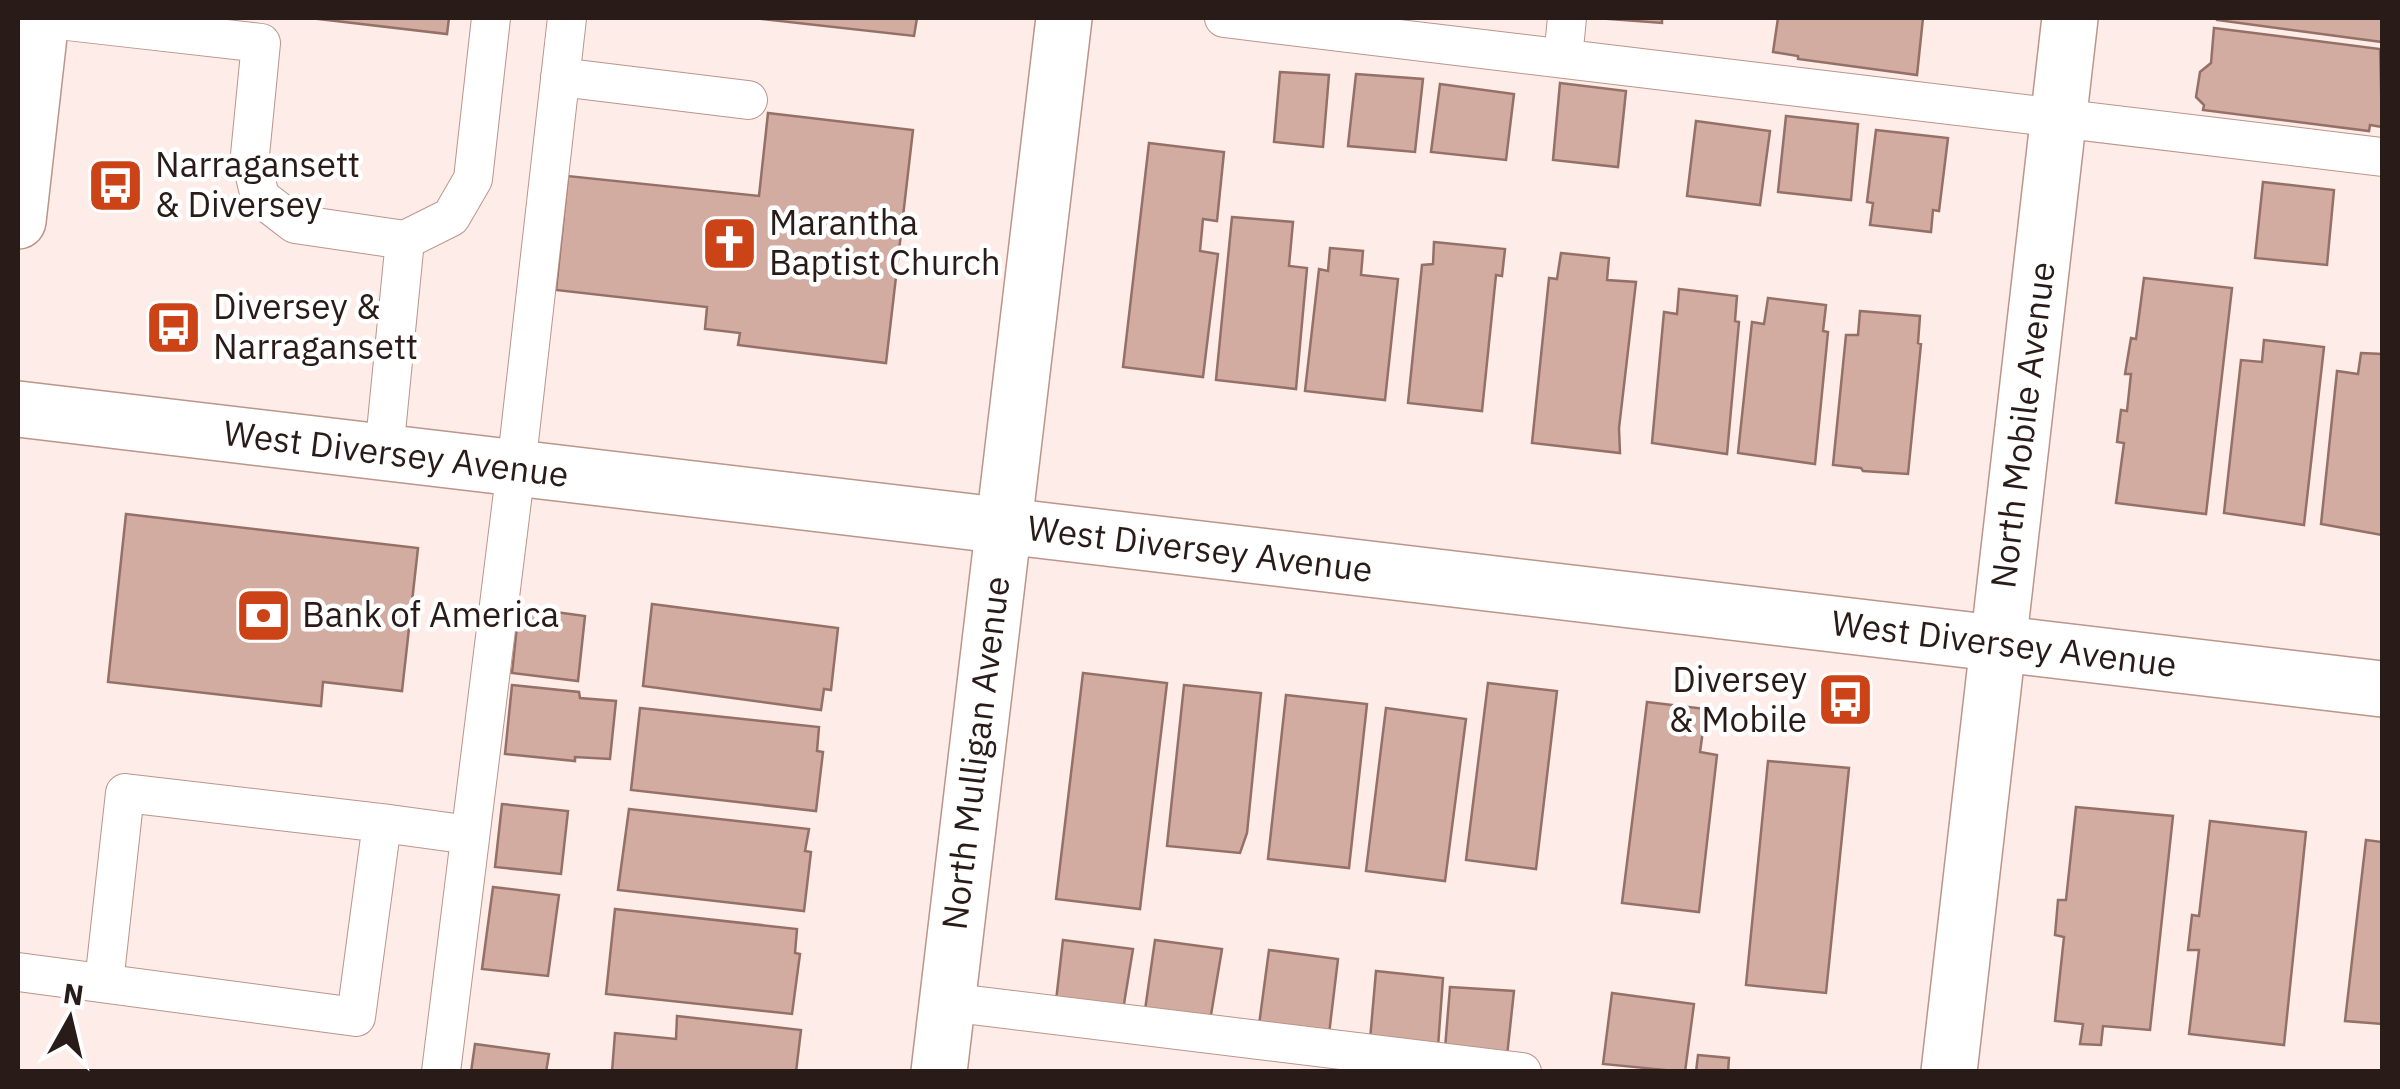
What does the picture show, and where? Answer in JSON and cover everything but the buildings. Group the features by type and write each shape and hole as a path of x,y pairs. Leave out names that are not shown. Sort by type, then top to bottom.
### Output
{"main road":[{"path":"18,221 26,78 41,18"},
{"name":"North Mulligan Avenue","path":"939,1072 1064,18"},
{"name":"North Mobile Avenue","path":"1949,1072 2070,18"},
{"name":"West Diversey Avenue","path":"18,409 2382,690"}],"lane":[{"path":"41,18 262,43 250,154 260,197 295,224 405,240 451,217 474,179 491,18"},
{"path":"440,1072 516,468 567,18"},
{"path":"1224,18 2382,157"},
{"path":"1562,58 1567,18"},
{"path":"560,77 748,100"},
{"path":"384,452 405,240"},
{"path":"104,983 126,793 470,834"},
{"path":"18,972 356,1017 382,823"},
{"path":"947,1002 1422,1066 1522,1072"}],"place":[{"name":"Narragansett & Diversey","path":"116,185"},
{"name":"Marantha Baptist Church","path":"730,243"},
{"name":"Diversey & Narragansett","path":"174,327"},
{"name":"Bank of America","path":"263,615"},
{"name":"Diversey & Mobile","path":"1846,700"}]}
